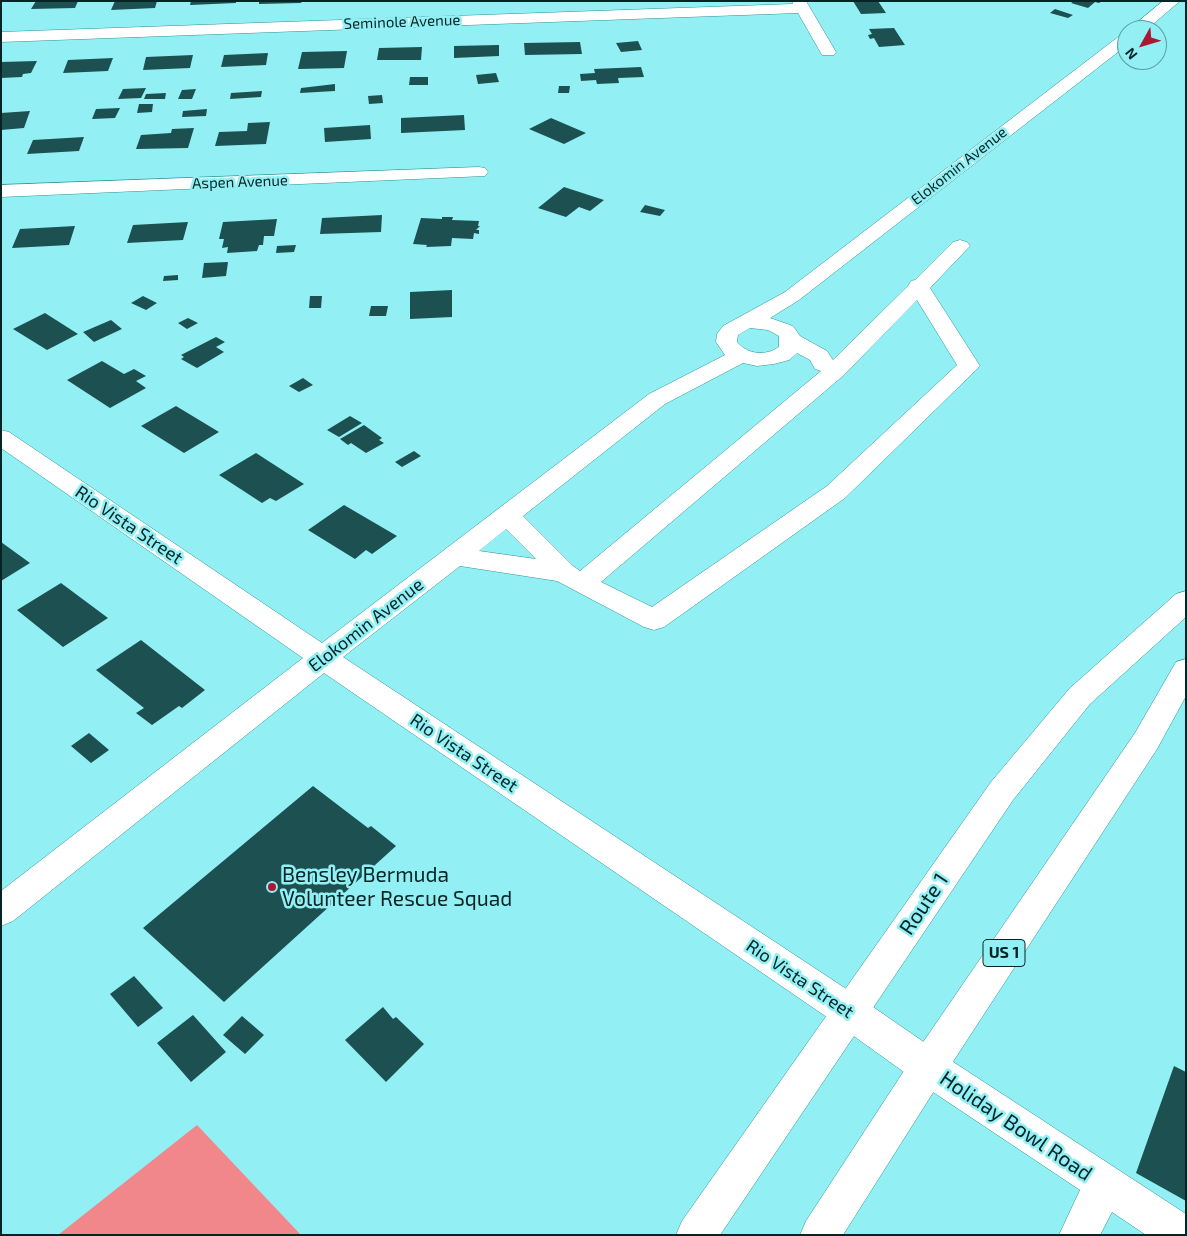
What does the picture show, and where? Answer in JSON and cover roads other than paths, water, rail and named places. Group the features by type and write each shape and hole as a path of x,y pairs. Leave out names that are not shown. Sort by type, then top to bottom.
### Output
{"street":[{"path":"1149,20 1173,1"},
{"path":"801,5 828,52"},
{"name":"Seminole Avenue","path":"1,37 801,5"},
{"name":"Elokomin Avenue","path":"748,322 792,296 1117,45"},
{"name":"Aspen Avenue","path":"1,191 479,172"},
{"path":"573,579 829,367 960,246"},
{"path":"455,556 573,579 654,620 836,492 969,366 918,285"},
{"path":"792,296 786,335 790,346 787,351 771,358 761,359 741,355 728,344 726,338 728,332 734,327 748,322 763,322 786,335 819,356 829,367"},
{"name":"Elokomin Avenue","path":"1,911 657,399 741,355"},
{"path":"771,358 804,369 829,367"},
{"name":"Rio Vista Street","path":"1,437 323,658 850,1012 928,1067"},
{"path":"508,515 573,579"},
{"name":"Route 1","path":"696,1235 987,812 1080,696 1186,601"},
{"name":"US 1","path":"820,1235 928,1067 1146,742 1186,670"},
{"name":"Holiday Bowl Road","path":"928,1067 1182,1235"},
{"name":"Holiday Bowl Road","path":"1078,1235 1104,1185"}],"place":[{"name":"Bensley Bermuda Volunteer Rescue Squad","path":"272,887"}]}
